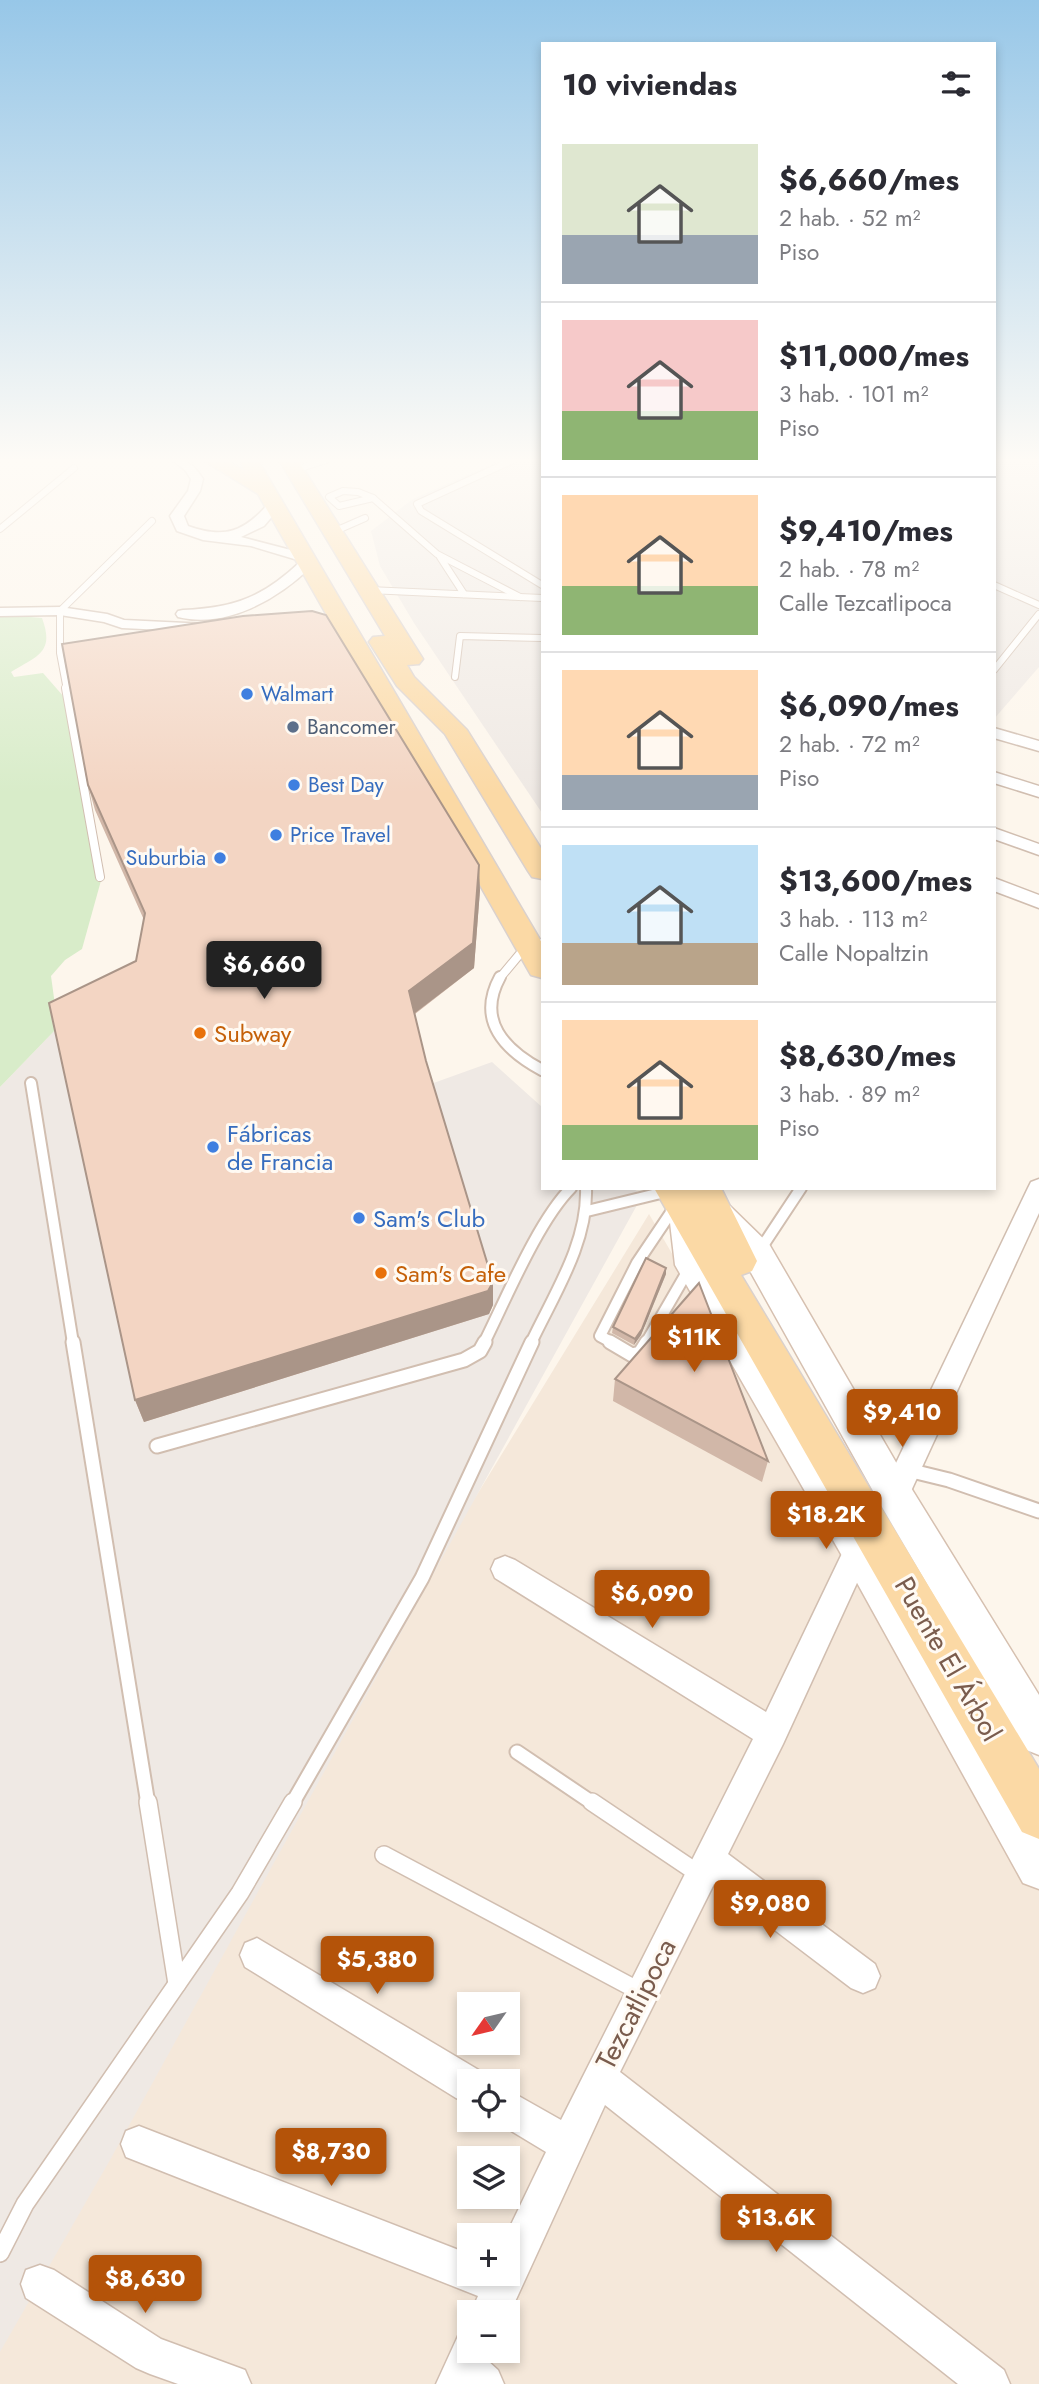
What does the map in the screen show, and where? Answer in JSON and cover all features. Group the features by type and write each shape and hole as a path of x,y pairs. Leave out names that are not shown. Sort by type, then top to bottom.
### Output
{"main road":[{"path":"311,571 339,627 539,953"},
{"path":"338,571 405,681 455,730"},
{"path":"357,571 541,869"},
{"name":"Puente El Árbol","path":"687,1198 1039,1777"},
{"name":"Puente El Árbol","path":"793,1376 1039,1815"}],"street":[{"path":"107,618 129,613 204,614 248,607 287,585 298,571"},
{"path":"0,612 60,611 107,618 122,624 220,629"},
{"path":"996,734 1039,746"},
{"path":"996,777 1039,792"},
{"path":"996,834 1039,850"},
{"path":"996,885 1039,902"},
{"path":"901,1482 1039,1188"},
{"path":"687,1198 757,1253 901,1482 1039,1734"},
{"path":"687,1198 691,1265 859,1548 1039,1867"},
{"name":"Tezcatlipoca","path":"496,2299 599,2078 772,1733 859,1548"},
{"path":"505,1569 772,1733"},
{"path":"705,1868 863,1976"},
{"path":"257,1955 457,2078"},
{"path":"599,2078 990,2384"},
{"path":"520,2115 568,2145"},
{"path":"139,2144 496,2299"},
{"path":"40,2284 150,2354 231,2384"}],"lane":[{"path":"100,877 60,653 60,611 101,571"},
{"path":"449,571 464,594"},
{"path":"470,571 520,597"},
{"path":"520,571 541,584"},
{"path":"996,586 1039,605"},
{"path":"369,590 541,598"},
{"path":"997,660 1039,614"},
{"path":"159,635 189,637"},
{"path":"456,677 460,636 541,638"},
{"path":"60,653 72,651"},
{"path":"539,953 506,966 491,990 491,1017 504,1043 530,1065 541,1070"},
{"path":"32,1083 177,1984"},
{"path":"158,1446 464,1360 480,1351 536,1241 560,1199 569,1190"},
{"path":"0,2253 25,2204 240,1893 422,1578 581,1237 587,1211 586,1190"},
{"path":"757,1253 800,1190"},
{"path":"587,1211 687,1198"},
{"path":"687,1198 637,1263 600,1336 632,1355 640,1353 691,1265"},
{"path":"901,1482 949,1480 1039,1511"},
{"path":"517,1752 705,1868"},
{"path":"384,1855 641,1993"}],"shaded area":[{"path":"383,571 541,571 541,812 414,623"},
{"path":"996,571 1039,571 1039,667 996,717"},
{"path":"58,1027 144,1422 495,1312 428,1085 492,1062 541,1106 541,1190 635,1190 642,1196 110,2160 0,2352 0,1087"},
{"path":"649,1214 1039,1885 1039,2384 0,2384 0,2286 177,1984"}],"green space":[{"path":"7,615 42,618 45,646 36,657 11,672 14,677 43,673 64,697 102,877 82,949 65,960 51,976 58,1027 0,1087 0,617"}],"building":[{"path":"312,611 326,615 479,865 473,943 409,991 426,1061 493,1282 488,1291 135,1400 49,1003 136,961 145,913 88,785 62,644 243,616"},
{"path":"646,1258 666,1268 642,1329 635,1339 613,1327"},
{"path":"699,1283 768,1461 615,1379"}],"place":[{"name":"Walmart","path":"247,694"},
{"name":"Bancomer","path":"293,727"},
{"name":"Best Day","path":"294,785"},
{"name":"Price Travel","path":"276,835"},
{"name":"Suburbia","path":"220,858"},
{"name":"Subway","path":"200,1033"},
{"name":"Fábricas de Francia","path":"213,1147"},
{"name":"Sam's Club","path":"359,1218"},
{"name":"Sam's Cafe","path":"381,1273"}]}
